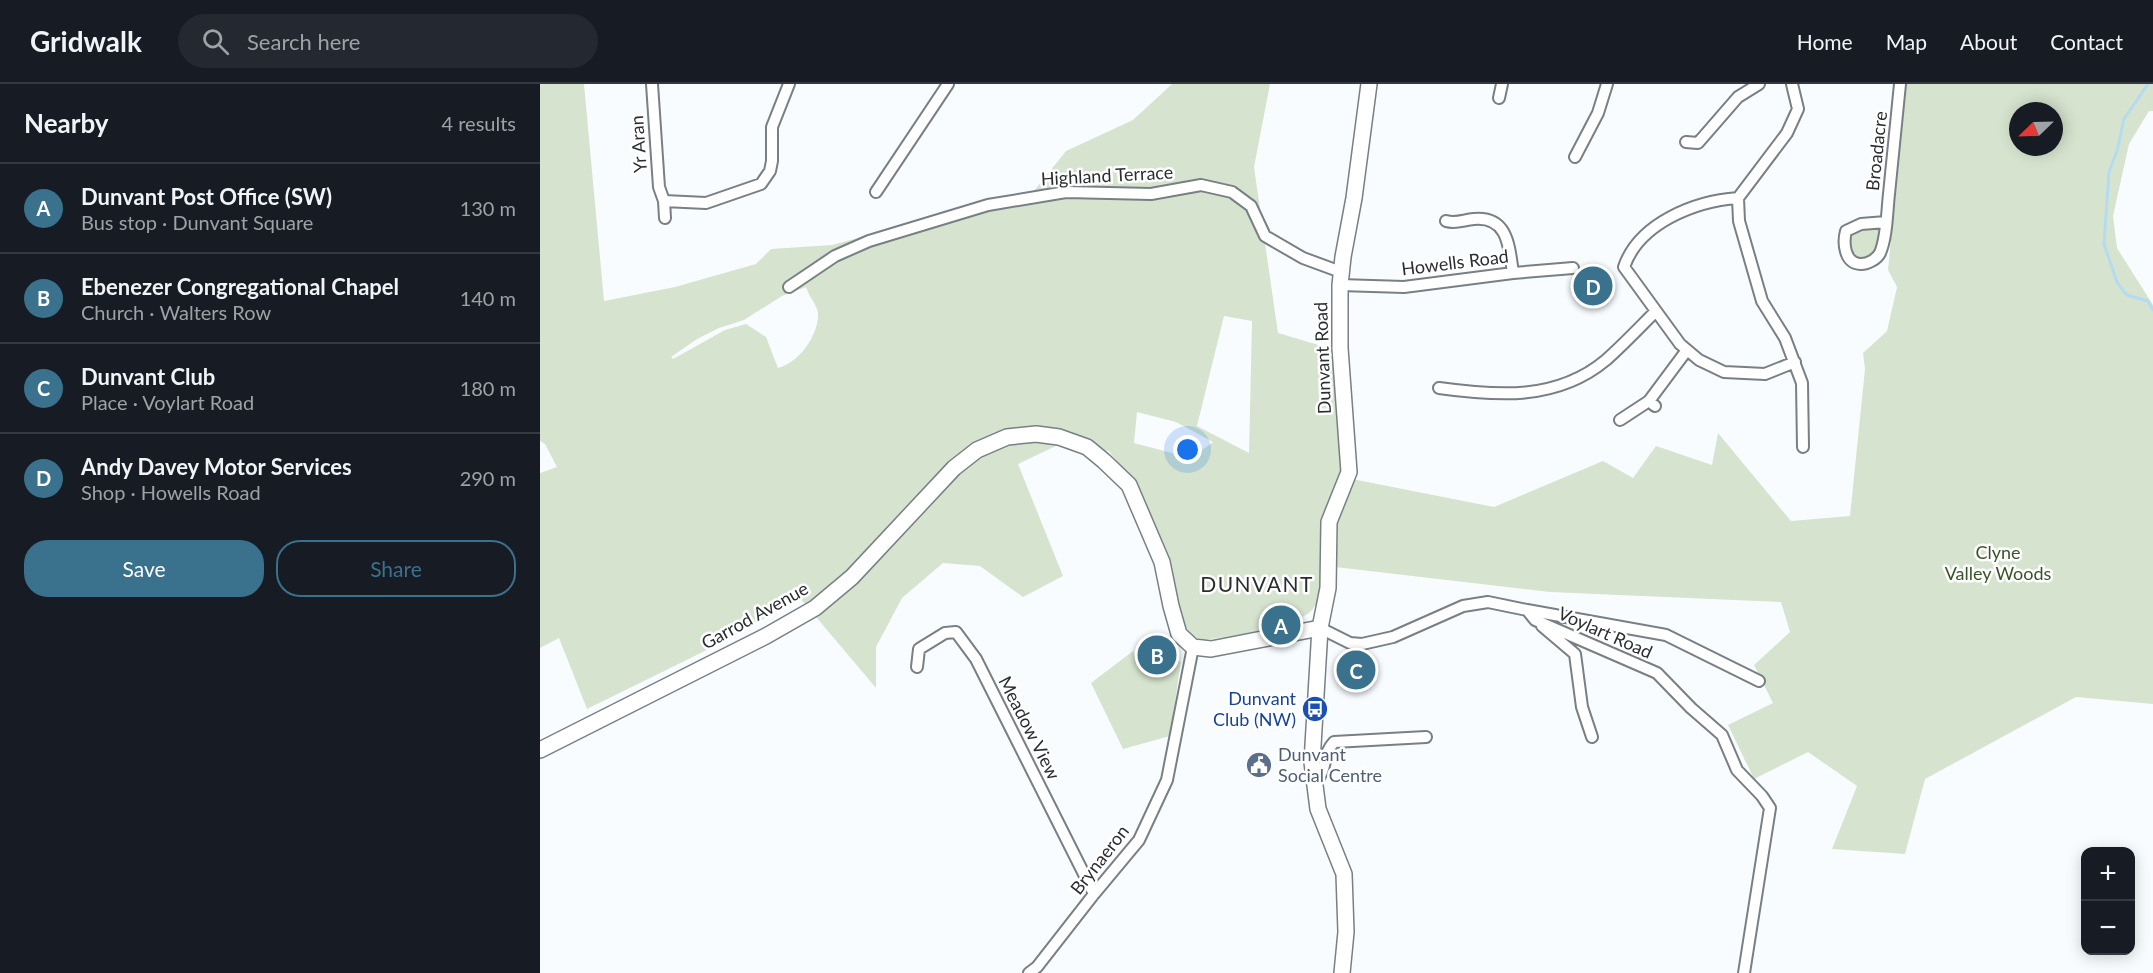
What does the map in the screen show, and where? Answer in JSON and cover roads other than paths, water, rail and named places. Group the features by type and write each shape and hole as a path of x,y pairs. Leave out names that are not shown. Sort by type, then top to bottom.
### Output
{"main road":[{"name":"Dunvant Road","path":"1342,973 1346,932 1344,874 1318,809 1312,762 1320,628 1328,588 1329,522 1349,472 1340,348 1340,278 1354,198 1369,84"},
{"name":"Garrod Avenue","path":"540,750 766,636 815,608 852,577 954,468 977,450 1007,437 1036,435 1059,437 1087,447 1128,485 1162,562 1179,634 1193,647"},
{"path":"1193,647 1211,649 1320,628"}],"street":[{"name":"Yr Aran","path":"652,84 659,187 664,201 665,218"},
{"path":"664,201 706,203 761,184 770,171 772,127 789,84"},
{"path":"876,192 948,84"},
{"path":"1499,98 1502,84"},
{"path":"1575,158 1598,113 1607,84"},
{"path":"1686,142 1698,143 1738,96 1759,84"},
{"path":"1791,84 1798,110 1787,133 1738,198 1739,221 1762,301 1785,338 1802,383 1803,448"},
{"name":"Broadacre","path":"1886,222 1861,224 1846,231 1843,243 1847,254 1853,261 1860,264 1872,261 1880,254 1886,222 1900,84"},
{"name":"Highland Terrace","path":"789,287 835,256 869,241 988,205 1066,192 1151,194 1201,185 1232,192 1251,206 1265,236 1340,278"},
{"path":"1738,198 1725,199 1666,218 1653,227 1628,256 1624,267 1680,344 1699,360 1724,372 1765,374 1795,362"},
{"path":"1458,235 1450,222 1487,219 1502,228 1508,243 1513,273"},
{"name":"Howells Road","path":"1340,278 1404,287 1573,268"},
{"path":"1439,388 1460,385 1498,395 1539,392 1577,379 1604,361 1655,312"},
{"path":"1620,420 1652,404 1687,350"},
{"path":"1320,628 1350,643 1362,645 1393,637 1463,606 1488,602 1666,635 1759,681"},
{"name":"Voylart Road","path":"1527,610 1535,620 1657,673 1691,708 1722,735 1737,770 1762,796 1770,808 1744,973"},
{"path":"1535,620 1575,654 1582,707 1592,737"},
{"name":"Meadow View","path":"917,667 919,649 945,633 956,632 976,659 1094,894"},
{"name":"Brynaeron","path":"1029,973 1037,967 1139,840 1167,780 1193,647"},
{"path":"1315,783 1323,774 1327,749 1334,742 1426,737"}],"waterway":[{"path":"2148,84 2124,119 2117,151 2109,172 2104,244 2117,282 2122,289 2127,295 2148,301 2153,310"}],"place":[{"name":"Andy Davey Motor Services","path":"1593,286"},
{"name":"Dunvant Post Office (SW)","path":"1281,625"},
{"name":"Ebenezer Congregational Chapel","path":"1157,655"},
{"name":"Dunvant Club","path":"1356,670"},
{"name":"Dunvant Club (NW)","path":"1315,709"},
{"name":"Dunvant Social Centre","path":"1259,765"}],"district":[{"name":"DUNVANT","path":"1257,585"}],"park label":[{"name":"Clyne Valley Woods","path":"1998,563"}]}
